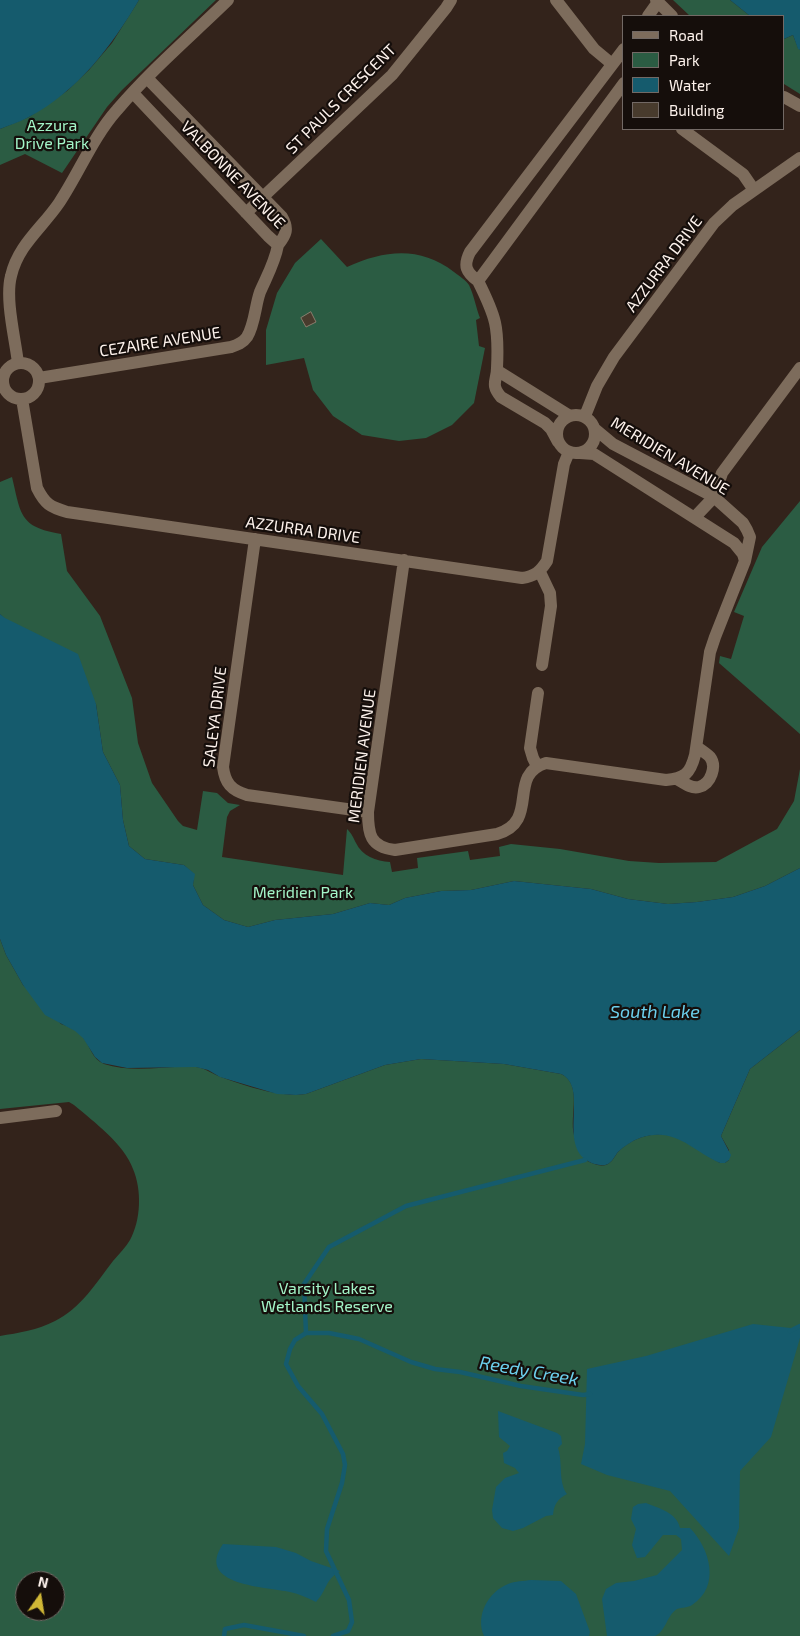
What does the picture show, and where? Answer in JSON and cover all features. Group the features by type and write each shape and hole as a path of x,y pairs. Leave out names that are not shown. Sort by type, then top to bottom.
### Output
{"street":[{"path":"18,362 9,299 9,283 13,266 26,243 59,202 110,118 147,78 228,0"},
{"name":"ST PAULS CRESCENT","path":"246,213 392,75 451,0"},
{"path":"556,0 594,49 612,64"},
{"path":"649,15 657,1 671,15"},
{"path":"622,52 470,252 465,268 478,281 496,321 498,335 498,371 494,378 496,392 551,429 563,448 574,453 594,454 734,543 743,554 745,562"},
{"name":"VALBONNE AVENUE","path":"132,93 278,246 287,230 286,224 264,198 147,78"},
{"path":"478,281 622,86"},
{"path":"785,98 800,106"},
{"path":"683,130 743,174 754,190"},
{"path":"546,151 562,165"},
{"name":"AZZURRA DRIVE","path":"585,416 606,369 714,223 733,205 800,158"},
{"name":"CEZAIRE AVENUE","path":"39,378 240,344 247,338 251,328 260,293 276,259 278,246"},
{"path":"18,362 32,366 38,373 39,378 38,388 32,396 22,399 9,396 1,384 4,371 18,362"},
{"path":"695,518 714,497 722,473 800,368"},
{"path":"498,371 570,416"},
{"name":"AZZURRA DRIVE","path":"22,399 36,488 43,500 53,508 67,512 522,578 540,572"},
{"path":"542,665 551,606 550,593 540,572 547,561 564,464 574,453 587,451 594,442 595,429 590,420 585,416 576,414 570,416 558,426 558,442"},
{"name":"MERIDIEN AVENUE","path":"595,429 613,444 714,497 743,523 750,537 745,562 714,637 710,652 697,747 692,766 686,775 677,779"},
{"name":"SALEYA DRIVE","path":"255,539 223,767 224,778 230,787 247,795 368,812"},
{"name":"MERIDIEN AVENUE","path":"404,560 368,812 368,829 374,841 383,848 395,850 508,831 516,824 521,814 528,776 537,766"},
{"path":"538,693 530,748 532,758 537,766 546,763 666,780 677,779 690,786 700,787 708,782 712,775 713,766 710,758 697,747"},
{"path":"0,1118 56,1112"}],"green space":[{"name":"Azzura Drive Park","path":"139,0 216,0 122,90 107,107 62,173 25,154 0,165 0,129 29,117 67,91 89,70 112,43"},
{"path":"673,0 730,0 749,15 689,15"},
{"path":"793,35 800,50 800,94 785,85 785,39"},
{"path":"321,239 347,267 375,257 402,253 428,258 441,264 469,285 480,318 476,320 479,346 485,348 474,403 452,425 426,438 399,441 362,435 333,416 313,390 304,358 266,365 266,330 277,293 295,263"},
{"name":"Meridien Park","path":"12,477 20,509 29,523 47,531 61,534 67,571 100,616 132,698 138,743 152,783 178,821 183,826 197,830 203,791 217,793 228,803 240,805 230,811 227,817 222,857 343,875 347,829 362,851 375,859 390,862 392,872 418,868 417,858 468,851 470,860 500,856 499,847 511,844 560,849 629,861 659,863 716,862 777,829 794,801 800,769 800,868 765,886 733,897 697,902 668,904 628,899 591,889 514,881 471,890 441,891 405,898 389,905 370,903 333,914 275,920 248,927 224,920 203,905 193,885 194,874 184,865 145,859 129,846 123,820 120,785 103,752 96,704 0,614 0,482"},
{"path":"800,501 800,734 719,663 720,656 731,659 744,616 734,612 762,547"},
{"name":"Varsity Lakes Wetlands Reserve","path":"0,939 6,955 23,985 61,1024 81,1035 94,1056 104,1064 138,1069 196,1067 252,1087 274,1093 296,1095 306,1094 385,1065 421,1059 504,1064 561,1074 572,1085 574,1101 573,1127 576,1141 585,1160 599,1165 609,1163 623,1147 635,1140 661,1134 674,1136 720,1163 725,1163 729,1160 729,1150 721,1136 750,1069 800,1030 800,1636 0,1636 0,1336 42,1327 72,1310 94,1286 130,1240 138,1214 138,1186 129,1160 108,1134 69,1102 0,1109"}],"water":[{"path":"0,0 139,0 105,51 78,81 47,106 26,119 0,129"},
{"path":"730,0 800,0 800,50 793,35 785,39 785,15 749,15"},
{"name":"South Lake","path":"0,614 78,654 96,704 103,752 120,785 123,820 129,846 145,859 184,865 195,874 193,885 203,905 224,920 248,927 275,920 333,914 370,903 389,905 405,898 441,891 471,890 514,881 591,889 628,899 668,904 697,902 733,897 765,886 800,868 800,1030 750,1069 721,1136 731,1155 729,1160 725,1163 720,1163 673,1137 652,1135 628,1144 606,1165 591,1163 578,1151 575,1140 573,1090 569,1081 561,1074 504,1064 421,1059 385,1065 306,1094 296,1095 277,1094 220,1077 208,1070 196,1067 127,1068 102,1063 95,1057 83,1038 75,1031 45,1015 23,985 6,955 0,939"},
{"path":"753,1324 800,1329 800,1338 771,1437 740,1471 739,1528 729,1556 670,1491 607,1475 581,1464 585,1444 587,1369 646,1356"},
{"path":"498,1411 557,1433 561,1436 562,1444 558,1448 562,1484 567,1494 557,1503 553,1515 546,1516 513,1531 502,1528 493,1518 492,1510 496,1487 505,1478 519,1473 515,1468 504,1463 503,1453 510,1446 499,1437"},
{"path":"646,1503 667,1512 675,1518 680,1528 690,1528 697,1537 703,1546 709,1567 707,1588 692,1605 677,1609 671,1615 662,1631 655,1636 607,1636 602,1599 606,1589 616,1583 657,1575 682,1550 681,1539 676,1535 663,1535 645,1557 637,1558 632,1545 636,1529 631,1519 633,1507"},
{"path":"223,1544 276,1547 340,1571 331,1578 316,1602 293,1593 237,1582 226,1576 218,1569 217,1558"},
{"path":"531,1580 561,1581 576,1594 590,1632 589,1636 484,1636 481,1621 482,1613 489,1599 508,1584"}],"building":[{"path":"311,312 316,322 306,327 301,318"}],"waterway":[{"name":"Reedy Creek","path":"306,1333 304,1284 329,1247 406,1206 585,1160"},
{"name":"Reedy Creek","path":"790,1331 800,1326"},
{"name":"Reedy Creek","path":"333,1636 348,1631 352,1622 349,1600 326,1551 327,1529 342,1483 345,1465 343,1454 322,1414 298,1386 286,1364 290,1349 295,1340 306,1333 329,1333 359,1339 411,1362 435,1369 460,1372 521,1386 583,1395 590,1394"},
{"name":"Reedy Creek","path":"224,1636 225,1629 244,1625 304,1636"}]}
